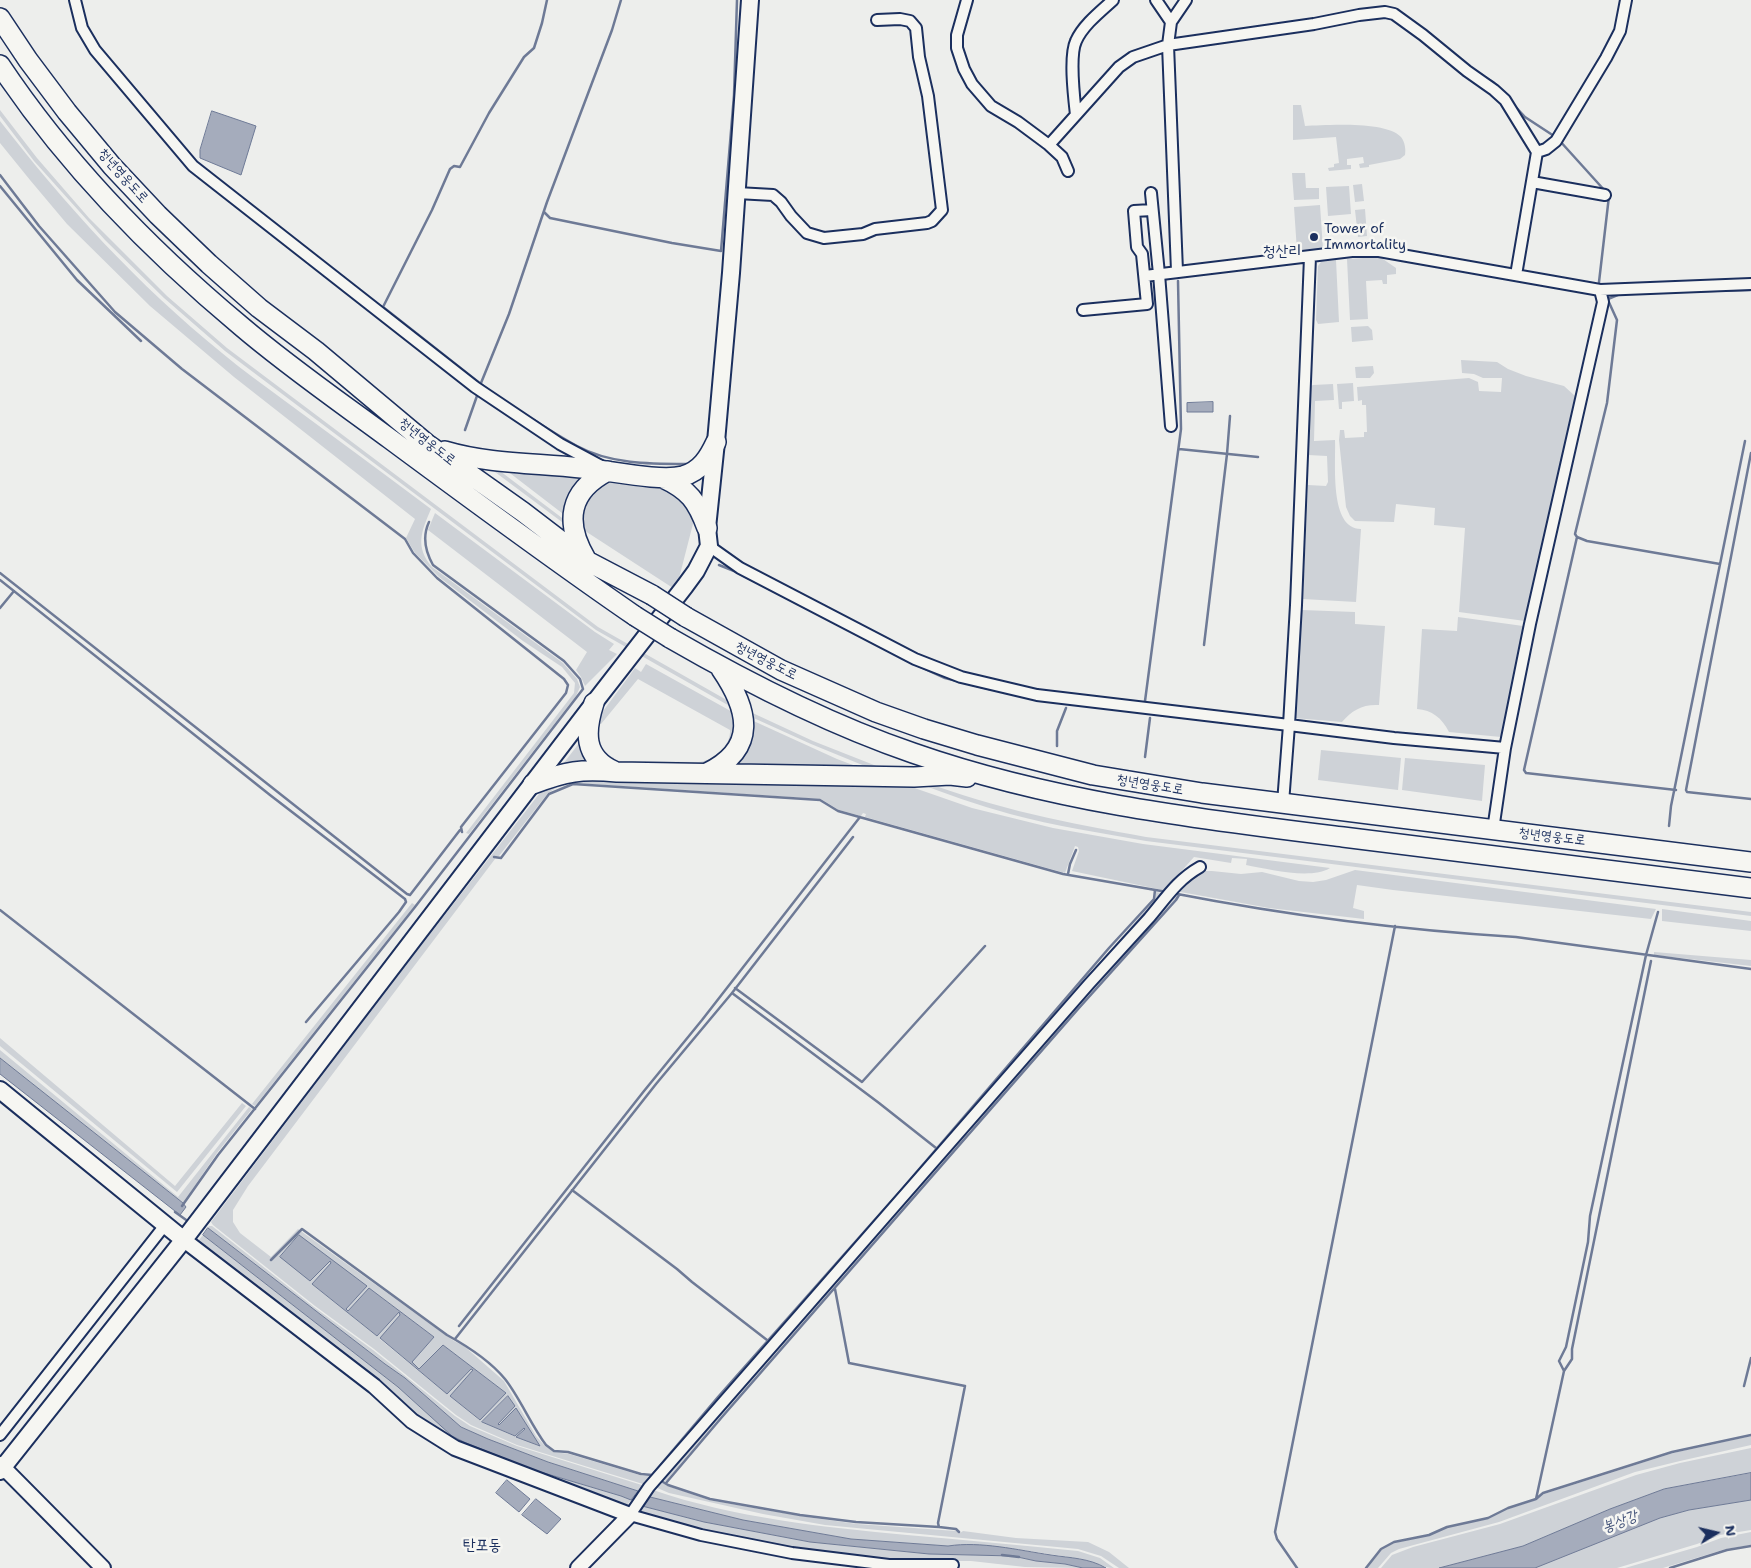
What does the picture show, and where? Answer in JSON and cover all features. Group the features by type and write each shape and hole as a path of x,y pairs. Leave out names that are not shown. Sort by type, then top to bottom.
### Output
{"highway":[{"name":"청년영웅도로","path":"0,18 28,60 112,166 158,215 209,264 260,308 316,351 428,444 523,512 587,561 781,670 876,712 924,729 1032,760 1093,775 1202,793 1751,862"},
{"name":"청년영웅도로","path":"0,65 47,129 92,184 139,234 243,328 519,535 635,616 720,667 770,693 866,736 916,754 1025,786 1087,801 1198,819 1751,888"},
{"path":"428,444 446,452 475,458 663,478 683,476 699,468 709,457 716,442"},
{"path":"587,561 578,545 574,531 573,514 577,498 585,486 594,478 608,471"},
{"path":"663,478 678,485 691,496 700,509 708,537"},
{"path":"707,774 728,761 739,747 742,737 743,727 739,700 720,667"},
{"path":"594,703 587,728 593,754 603,766 617,772"},
{"path":"532,784 558,774 595,770 707,774 914,777 950,775 1025,786"}],"main road":[{"path":"1,1468 204,1214 696,571 708,537 737,193 750,0"},
{"path":"0,1090 165,1225 186,1237"}],"street":[{"path":"75,0 82,28 95,50 193,166 479,390 560,444 608,471"},
{"path":"966,0 957,35 957,48 968,76 991,106 1018,122 1062,157 1068,171"},
{"path":"1076,115 1073,92 1076,41 1113,0"},
{"path":"1156,0 1171,22"},
{"path":"1177,271 1168,45 1171,22 1186,0"},
{"path":"1538,152 1546,149 1556,141 1606,58 1620,31 1626,0"},
{"path":"1049,145 1119,67 1133,57 1168,45 1314,24 1359,15 1385,12 1394,14 1506,100 1538,152 1516,275"},
{"path":"737,193 772,195 782,202 791,216 807,233 824,238 863,234 875,229 927,223 942,210 928,96 919,57 916,28 910,21 900,19 877,20"},
{"path":"1532,182 1604,195"},
{"path":"1151,193 1171,426"},
{"path":"1083,310 1147,304 1142,254 1137,247 1134,211 1152,210"},
{"path":"1145,276 1352,252 1379,251 1600,290 1751,284"},
{"path":"1282,803 1296,605 1310,257"},
{"path":"1493,830 1505,748 1530,624 1604,302 1600,290"},
{"path":"708,537 740,568 915,659 961,677 1037,695 1394,738 1505,748"},
{"path":"578,1568 633,1509 1171,890 1185,875 1200,867"},
{"path":"0,1435 165,1225"},
{"path":"186,1237 374,1386 412,1421 455,1448 633,1509 701,1535 774,1549 890,1567 953,1565"},
{"path":"1,1468 103,1568"}],"shaded area":[{"path":"1293,105 1301,105 1305,126 1356,125 1383,128 1393,132 1401,137 1405,146 1405,155 1400,159 1360,168 1359,164 1364,163 1363,157 1347,159 1347,165 1351,165 1351,169 1329,171 1328,168 1334,167 1334,164 1339,163 1336,137 1293,140"},
{"path":"0,110 37,158 89,218 167,296 227,348 598,627 732,703 733,708 596,630 225,351 164,298 105,240 34,161 0,116"},
{"path":"0,121 77,214 161,300 245,371 431,509 421,539 423,553 432,567 563,663 577,679 580,687 576,696 469,834 466,833 574,693 575,683 562,667 523,641 439,577 415,553 406,538 415,519 234,377 150,306 67,224 0,143"},
{"path":"1292,173 1305,173 1306,188 1319,188 1319,199 1294,200"},
{"path":"1362,184 1364,201 1355,202 1353,185"},
{"path":"1349,186 1351,214 1328,216 1326,187"},
{"path":"1320,205 1323,249 1297,251 1294,207"},
{"path":"1365,209 1367,236 1358,237 1355,210"},
{"path":"1380,257 1396,268 1396,274 1387,275 1387,284 1383,284 1382,280 1366,281 1368,319 1350,320 1347,259"},
{"path":"1336,260 1339,322 1318,324 1316,320 1318,266 1321,262"},
{"path":"1368,326 1372,330 1373,340 1352,342 1351,327"},
{"path":"1461,360 1497,362 1508,369 1526,376 1564,386 1575,396 1525,621 1459,612 1465,528 1434,525 1435,508 1396,504 1394,522 1355,521 1350,516 1346,507 1339,440 1340,430 1344,430 1345,438 1364,437 1364,432 1367,432 1366,405 1362,405 1362,400 1358,401 1357,387 1469,378 1478,382 1479,391 1501,392 1502,378 1483,378 1474,374 1462,373"},
{"path":"1373,366 1374,373 1370,378 1356,378 1355,367"},
{"path":"1353,383 1354,401 1342,402 1342,409 1339,409 1337,384"},
{"path":"1333,384 1334,400 1315,401 1314,441 1335,440 1335,478 1339,507 1344,518 1351,526 1361,529 1356,602 1303,599 1308,485 1326,486 1328,482 1327,456 1308,455 1311,386"},
{"path":"502,467 591,474 571,520"},
{"path":"496,468 570,524 570,528 491,469"},
{"path":"602,480 656,485 676,493 695,516 676,590 579,527 580,509"},
{"path":"435,513 595,632 614,644 609,650 617,654 585,686 576,670 587,652 428,530"},
{"path":"1302,610 1355,612 1355,624 1385,626 1379,705 1358,709 1342,722 1294,718"},
{"path":"1458,617 1523,626 1501,737 1449,732 1436,716 1427,711 1417,709 1422,629 1457,631"},
{"path":"646,664 736,714 739,733 712,766 608,766 598,743 604,753 614,758 615,761 699,762 716,755 725,747 730,736 730,730 638,679 601,724 595,722 635,668 641,672"},
{"path":"744,709 813,741 879,767 877,771 811,744 747,715"},
{"path":"747,718 837,759 874,773 723,769"},
{"path":"583,738 595,765 560,768"},
{"path":"1321,750 1401,758 1398,790 1318,780"},
{"path":"1405,758 1485,765 1482,801 1402,790"},
{"path":"560,780 903,784 972,808 1053,828 1143,844 1330,868 1312,873 1301,873 1246,865 1247,859 1232,858 1231,863 1194,857 1170,884 1171,886 1167,891 1072,871 1079,851 1078,847 1075,846 1065,873 865,817 866,814 863,813 861,816 839,810 821,799 574,783 556,788 548,793 499,856 494,857 495,859 248,1186 233,1210 233,1222 240,1233 271,1257 298,1229 454,1341 464,1346 504,1381 536,1436 554,1452 569,1454 643,1476 652,1476 938,1148 940,1150 646,1485 517,1445 471,1425 374,1349 315,1306 211,1222 398,975 543,789","holes":["330,1260 366,1286 346,1309 348,1311 369,1288 434,1337 411,1362 420,1370 443,1345 506,1393 479,1420 450,1396 473,1371 471,1369 447,1394 380,1339 401,1314 398,1312 377,1336 312,1284 332,1263","515,1406 497,1424 499,1425 515,1409 539,1446 517,1437 525,1429 524,1427 514,1436 482,1422"]},
{"path":"922,781 977,800 1032,814 1146,837 1751,912 1751,916 1146,841 1061,826 1010,814 915,782"},
{"path":"1355,870 1656,909 1651,919 1357,885 1353,908 1364,911 1364,919 1269,908 1175,891 1197,873 1204,871 1241,874 1262,872 1299,881 1313,882 1326,880"},
{"path":"1156,892 1162,893 942,1146 1155,899"},
{"path":"1174,895 1177,896 1175,900 973,1129 971,1127"},
{"path":"412,903 415,905 255,1106 252,1104"},
{"path":"1662,909 1751,921 1751,931 1662,921"},
{"path":"1654,952 1751,960 1751,966 1654,955"},
{"path":"0,1038 175,1186 242,1103 246,1106 177,1192 0,1046"},
{"path":"0,1050 178,1197 249,1107 252,1109 217,1153 183,1203 0,1058"},
{"path":"967,1133 666,1481 663,1480"},
{"path":"212,1226 314,1307 373,1350 470,1426 517,1446 645,1486 638,1491 548,1462 461,1427 405,1378 208,1228"},
{"path":"203,1235 398,1387 452,1436 534,1470 631,1500 628,1504 625,1504 553,1482 479,1455 430,1426 371,1377 198,1241"},
{"path":"1751,1436 1751,1445 1635,1472 1499,1522 1399,1549 1391,1553 1378,1568 1367,1568 1382,1549 1394,1543 1430,1535 1447,1527 1488,1519 1508,1509 1536,1500 1544,1494 1673,1453"},
{"path":"1751,1448 1751,1473 1664,1489 1610,1509 1523,1546 1439,1568 1381,1568 1392,1555 1413,1547 1500,1524 1636,1475 1680,1463"},
{"path":"661,1482 709,1500 800,1516 857,1524 956,1531 960,1533 963,1531 1016,1538 1088,1542 1109,1552 1129,1568 1119,1568 1101,1556 1078,1549 825,1525 763,1514 669,1493 655,1487"},
{"path":"653,1490 715,1508 811,1525 1078,1551 1100,1558 1114,1568 1081,1559 998,1547 948,1546 851,1539 743,1520 650,1497"},
{"path":"1751,1500 1751,1530 1720,1535 1697,1544 1617,1568 1535,1568 1660,1518 1689,1510"},
{"path":"642,1506 704,1522 810,1542 929,1554 1013,1556 1083,1568 1025,1567 971,1561 892,1561 814,1552 702,1531 638,1513"},
{"path":"1751,1532 1751,1545 1726,1549 1663,1568 1625,1568 1721,1538"}],"water":[{"path":"212,111 256,126 241,175 200,158 200,150"},
{"path":"1213,402 1213,412 1187,412 1187,403"},
{"path":"0,1058 183,1203 186,1207 180,1215 0,1074"},
{"path":"208,1228 405,1378 461,1427 548,1462 638,1491 631,1500 534,1470 452,1436 398,1387 203,1235"},
{"path":"299,1235 367,1286 346,1309 348,1311 369,1288 434,1337 412,1362 419,1369 443,1345 506,1393 480,1420 450,1396 473,1370 471,1369 447,1394 380,1338 400,1315 399,1312 377,1336 312,1284 331,1263 330,1261 310,1281 280,1257"},
{"path":"508,1396 515,1406 498,1424 516,1408 540,1446 516,1437 524,1428 515,1436 482,1422"},
{"name":"봉상강","path":"1751,1473 1751,1500 1689,1510 1660,1518 1535,1568 1439,1568 1523,1546 1610,1509 1664,1489"},
{"path":"507,1480 530,1499 519,1512 496,1493"},
{"path":"650,1497 743,1520 851,1539 948,1546 999,1547 1079,1559 1093,1562 1106,1568 1083,1568 1013,1556 929,1554 810,1542 704,1522 642,1506"},
{"path":"536,1499 561,1519 547,1534 522,1515"}],"waterway":[{"path":"491,392 383,307 432,210 450,169 454,166 460,167 489,113 524,57 534,48 547,0"},
{"path":"481,383 509,314 547,202 612,30 621,0"},
{"path":"544,212 550,218 721,251 734,95 737,0"},
{"path":"1483,76 1498,87"},
{"path":"1512,103 1525,117 1554,136"},
{"path":"1559,140 1606,192"},
{"path":"0,175 39,226 115,312 182,369 405,539 413,553 437,578 564,679 568,685 566,693 461,827 462,832"},
{"path":"0,186 77,280 141,341"},
{"path":"1599,282 1609,196"},
{"path":"1145,701 1181,429 1178,281"},
{"path":"1663,292 1751,290"},
{"path":"1608,299 1620,294"},
{"path":"1607,298 1617,320 1607,403 1575,534 1577,537 1587,541 1720,564"},
{"path":"465,430 478,393"},
{"path":"1204,645 1230,416"},
{"path":"534,420 577,446 616,460 686,464"},
{"path":"1669,826 1671,806 1745,441"},
{"path":"1179,449 1258,457"},
{"path":"1751,453 1686,790 1687,792 1751,799"},
{"path":"182,1206 218,1155 415,907 583,689 580,679 564,661 433,565 425,544 429,522"},
{"path":"1577,537 1524,770 1526,773 1676,790"},
{"path":"719,565 858,635"},
{"path":"0,573 407,894 410,895 460,830"},
{"path":"0,580 270,795 405,899 406,902 399,912 306,1022"},
{"path":"0,608 14,591"},
{"path":"910,662 945,678 989,689"},
{"path":"1057,746 1057,731 1066,708"},
{"path":"1145,757 1150,718"},
{"path":"494,857 501,858 549,794 573,784 820,800 838,811 1063,874 1167,892"},
{"path":"459,1326 702,1020 860,817"},
{"path":"455,1339 656,1084 732,993 853,837"},
{"path":"1068,874 1076,850"},
{"path":"652,1475 718,1397 902,1189 1109,948 1154,899 1155,890"},
{"path":"1172,893 1343,921 1516,937 1751,969"},
{"path":"666,1483 1179,895"},
{"path":"0,910 255,1109"},
{"path":"1536,1499 1564,1371 1559,1361 1566,1347 1588,1242 1590,1216 1646,955 1658,912"},
{"path":"1297,1568 1277,1539 1275,1532 1395,926"},
{"path":"735,988 862,1082 985,946"},
{"path":"1564,1371 1572,1359 1572,1349 1651,961"},
{"path":"732,993 936,1148"},
{"path":"572,1190 767,1340"},
{"path":"175,1212 189,1222"},
{"path":"271,1260 302,1229 447,1335 493,1366 510,1386 546,1445 554,1451 568,1452 641,1474 652,1475"},
{"path":"835,1289 849,1363 965,1386 938,1523 939,1527 956,1529 959,1532"},
{"path":"1744,1386 1751,1358"},
{"path":"1366,1568 1381,1549 1394,1542 1429,1535 1447,1527 1488,1518 1508,1508 1536,1499 1543,1493 1672,1452 1751,1435"},
{"path":"663,1482 710,1499 800,1515 856,1522 939,1527"},
{"path":"1670,1568 1727,1550 1751,1546"},
{"path":"1002,1555 1019,1557"}],"place":[{"name":"Tower of Immortality","path":"1314,237"}],"district":[{"name":"청산리","path":"1282,252"},
{"name":"탄포동","path":"482,1546"}]}
